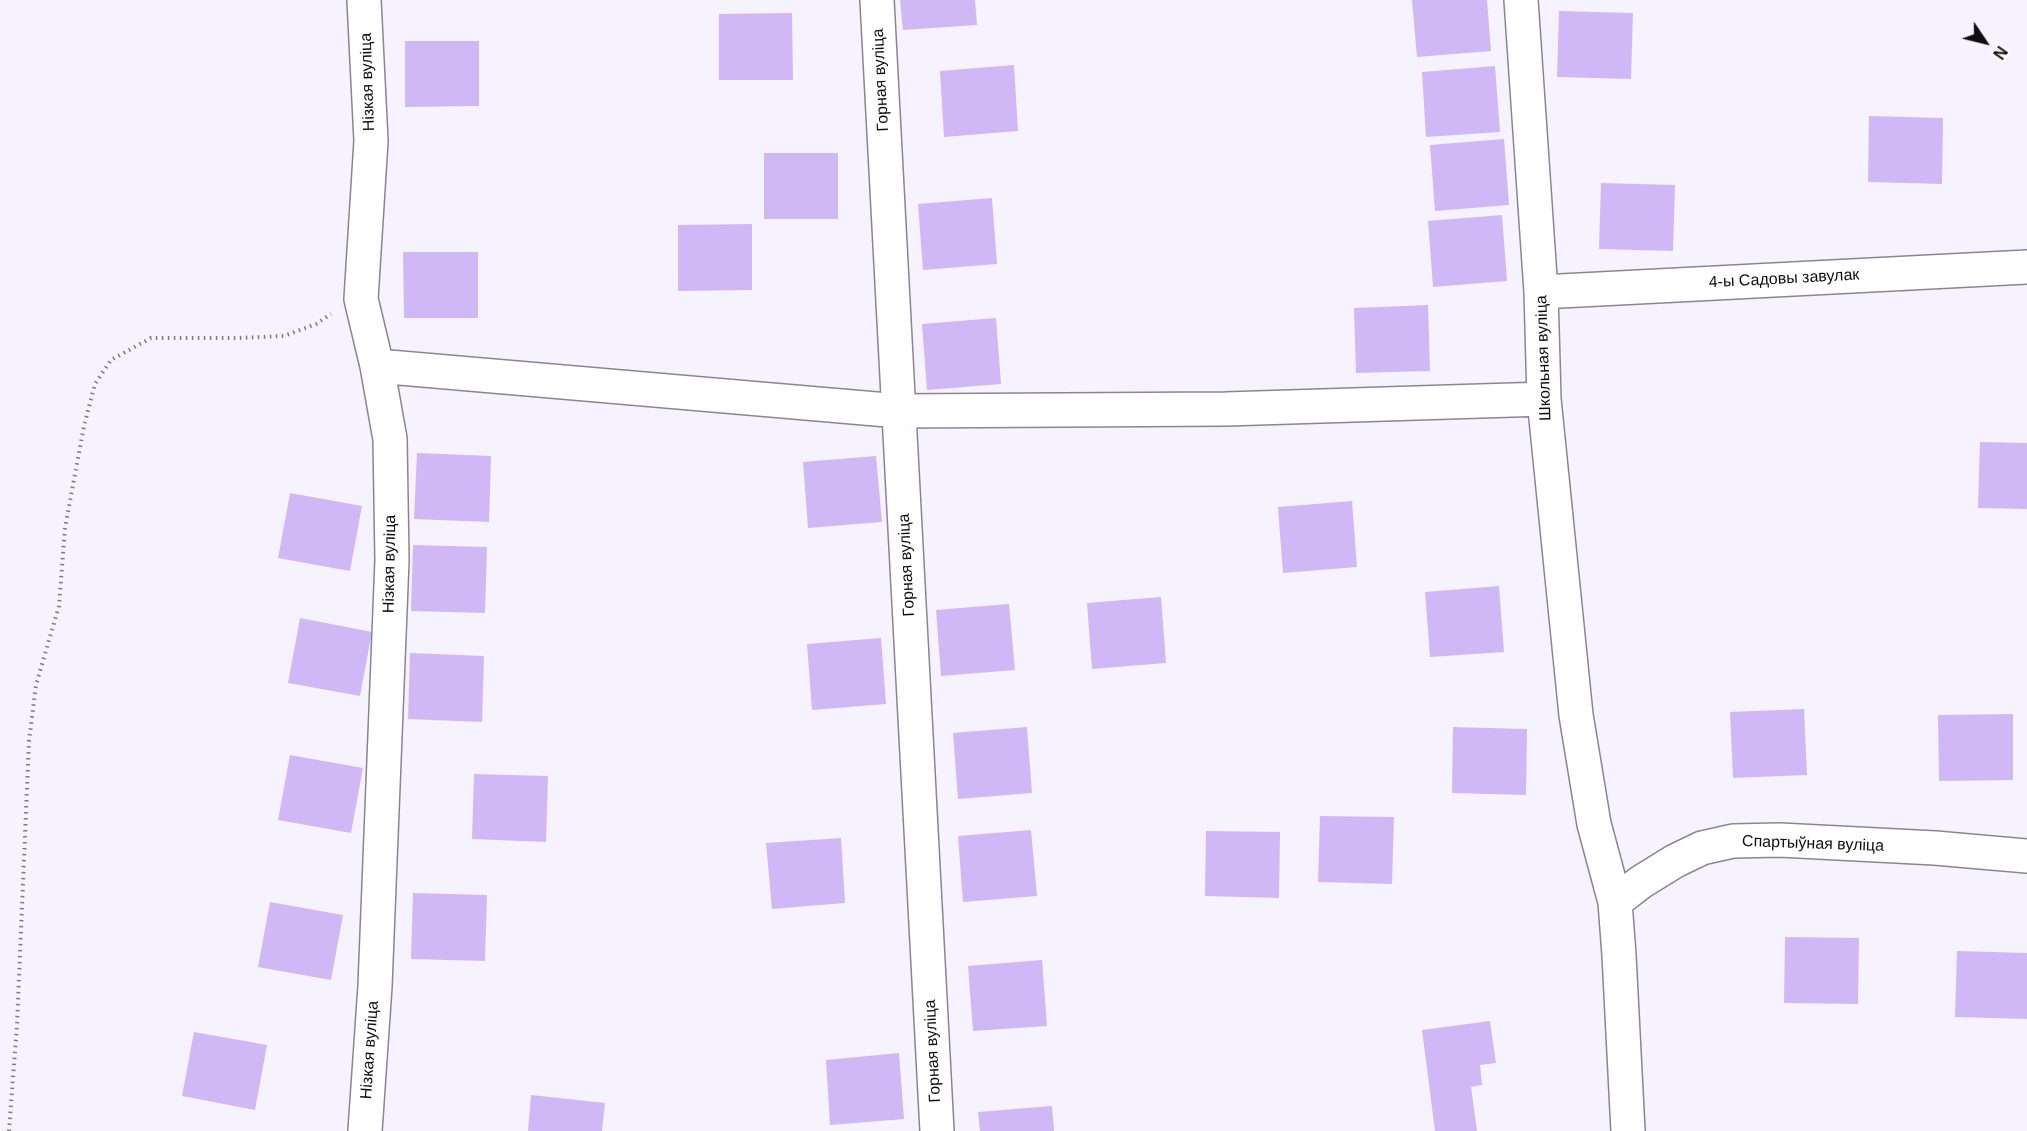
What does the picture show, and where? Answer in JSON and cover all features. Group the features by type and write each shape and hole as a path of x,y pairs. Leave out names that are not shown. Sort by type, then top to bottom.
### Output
{"street":[{"name":"Нізкая вуліца","path":"364,0 370,141 361,299 377,366 390,439 392,560 375,986 364,1131"},
{"name":"Горная вуліца","path":"877,0 937,1131"},
{"name":"Школьная вуліца","path":"1521,0 1541,292 1544,399 1576,715 1594,824 1615,902"},
{"name":"4-ы Садовы завулак","path":"1541,292 2027,267"},
{"path":"377,366 899,411 1226,409 1544,399"},
{"name":"Спартыўная вуліца","path":"1615,902 1641,882 1676,861 1702,848 1733,841 1780,840 1935,848 2027,856"},
{"path":"1615,902 1628,1131"}],"path":[{"path":"9,1131 17,1025 29,741 36,685 59,606 65,528 84,426 95,384 111,360 151,338 284,336 316,324 341,307 361,299"}],"building":[{"path":"900,0 975,0 977,25 903,30"},
{"path":"1412,0 1487,0 1491,51 1417,57"},
{"path":"1559,11 1633,13 1631,79 1557,77"},
{"path":"792,13 793,80 719,80 719,14"},
{"path":"405,41 479,41 479,106 405,107"},
{"path":"1014,65 1018,131 944,137 940,71"},
{"path":"1495,66 1500,132 1426,137 1422,72"},
{"path":"1869,116 1943,118 1942,184 1868,182"},
{"path":"1504,139 1509,205 1435,211 1430,145"},
{"path":"764,153 838,153 838,219 764,219"},
{"path":"1601,183 1675,185 1673,251 1599,249"},
{"path":"992,198 997,264 923,270 918,204"},
{"path":"1502,215 1507,281 1433,287 1428,221"},
{"path":"752,224 752,290 678,291 678,225"},
{"path":"403,252 478,252 478,318 404,318"},
{"path":"1428,305 1430,371 1356,373 1354,308"},
{"path":"996,318 1001,384 927,390 922,324"},
{"path":"1980,442 2027,443 2027,509 1978,508"},
{"path":"417,453 491,456 489,522 414,519"},
{"path":"876,456 882,522 808,528 803,462"},
{"path":"290,493 362,506 350,571 278,558"},
{"path":"1352,501 1357,567 1283,573 1278,507"},
{"path":"413,545 487,547 485,613 411,611"},
{"path":"1499,586 1504,652 1430,657 1425,592"},
{"path":"1161,597 1166,663 1092,669 1087,603"},
{"path":"1009,604 1015,670 941,676 936,610"},
{"path":"300,618 372,632 360,696 288,683"},
{"path":"881,638 886,704 812,710 807,644"},
{"path":"410,653 484,656 482,722 408,719"},
{"path":"1804,709 1807,775 1733,778 1730,712"},
{"path":"2013,714 2013,780 1939,781 1938,715"},
{"path":"1027,727 1032,793 958,799 953,733"},
{"path":"1453,727 1527,729 1526,795 1452,793"},
{"path":"290,755 363,768 351,833 278,820"},
{"path":"474,774 548,776 546,842 472,839"},
{"path":"1320,816 1394,817 1392,884 1318,882"},
{"path":"1031,830 1037,896 963,902 958,836"},
{"path":"1206,831 1280,832 1279,898 1205,896"},
{"path":"841,838 845,903 772,909 766,843"},
{"path":"413,893 487,895 485,961 411,959"},
{"path":"270,902 343,915 331,980 258,967"},
{"path":"1785,937 1859,938 1858,1004 1784,1003"},
{"path":"1957,951 2027,953 2027,1019 1955,1017"},
{"path":"1042,960 1047,1026 973,1031 968,966"},
{"path":"1490,1021 1496,1063 1480,1065 1482,1085 1471,1087 1477,1131 1435,1131 1422,1030"},
{"path":"194,1032 267,1045 255,1110 182,1096"},
{"path":"899,1053 904,1119 830,1125 826,1060"},
{"path":"531,1095 605,1103 602,1131 528,1131"},
{"path":"1052,1106 1054,1131 980,1131 978,1112"}]}
